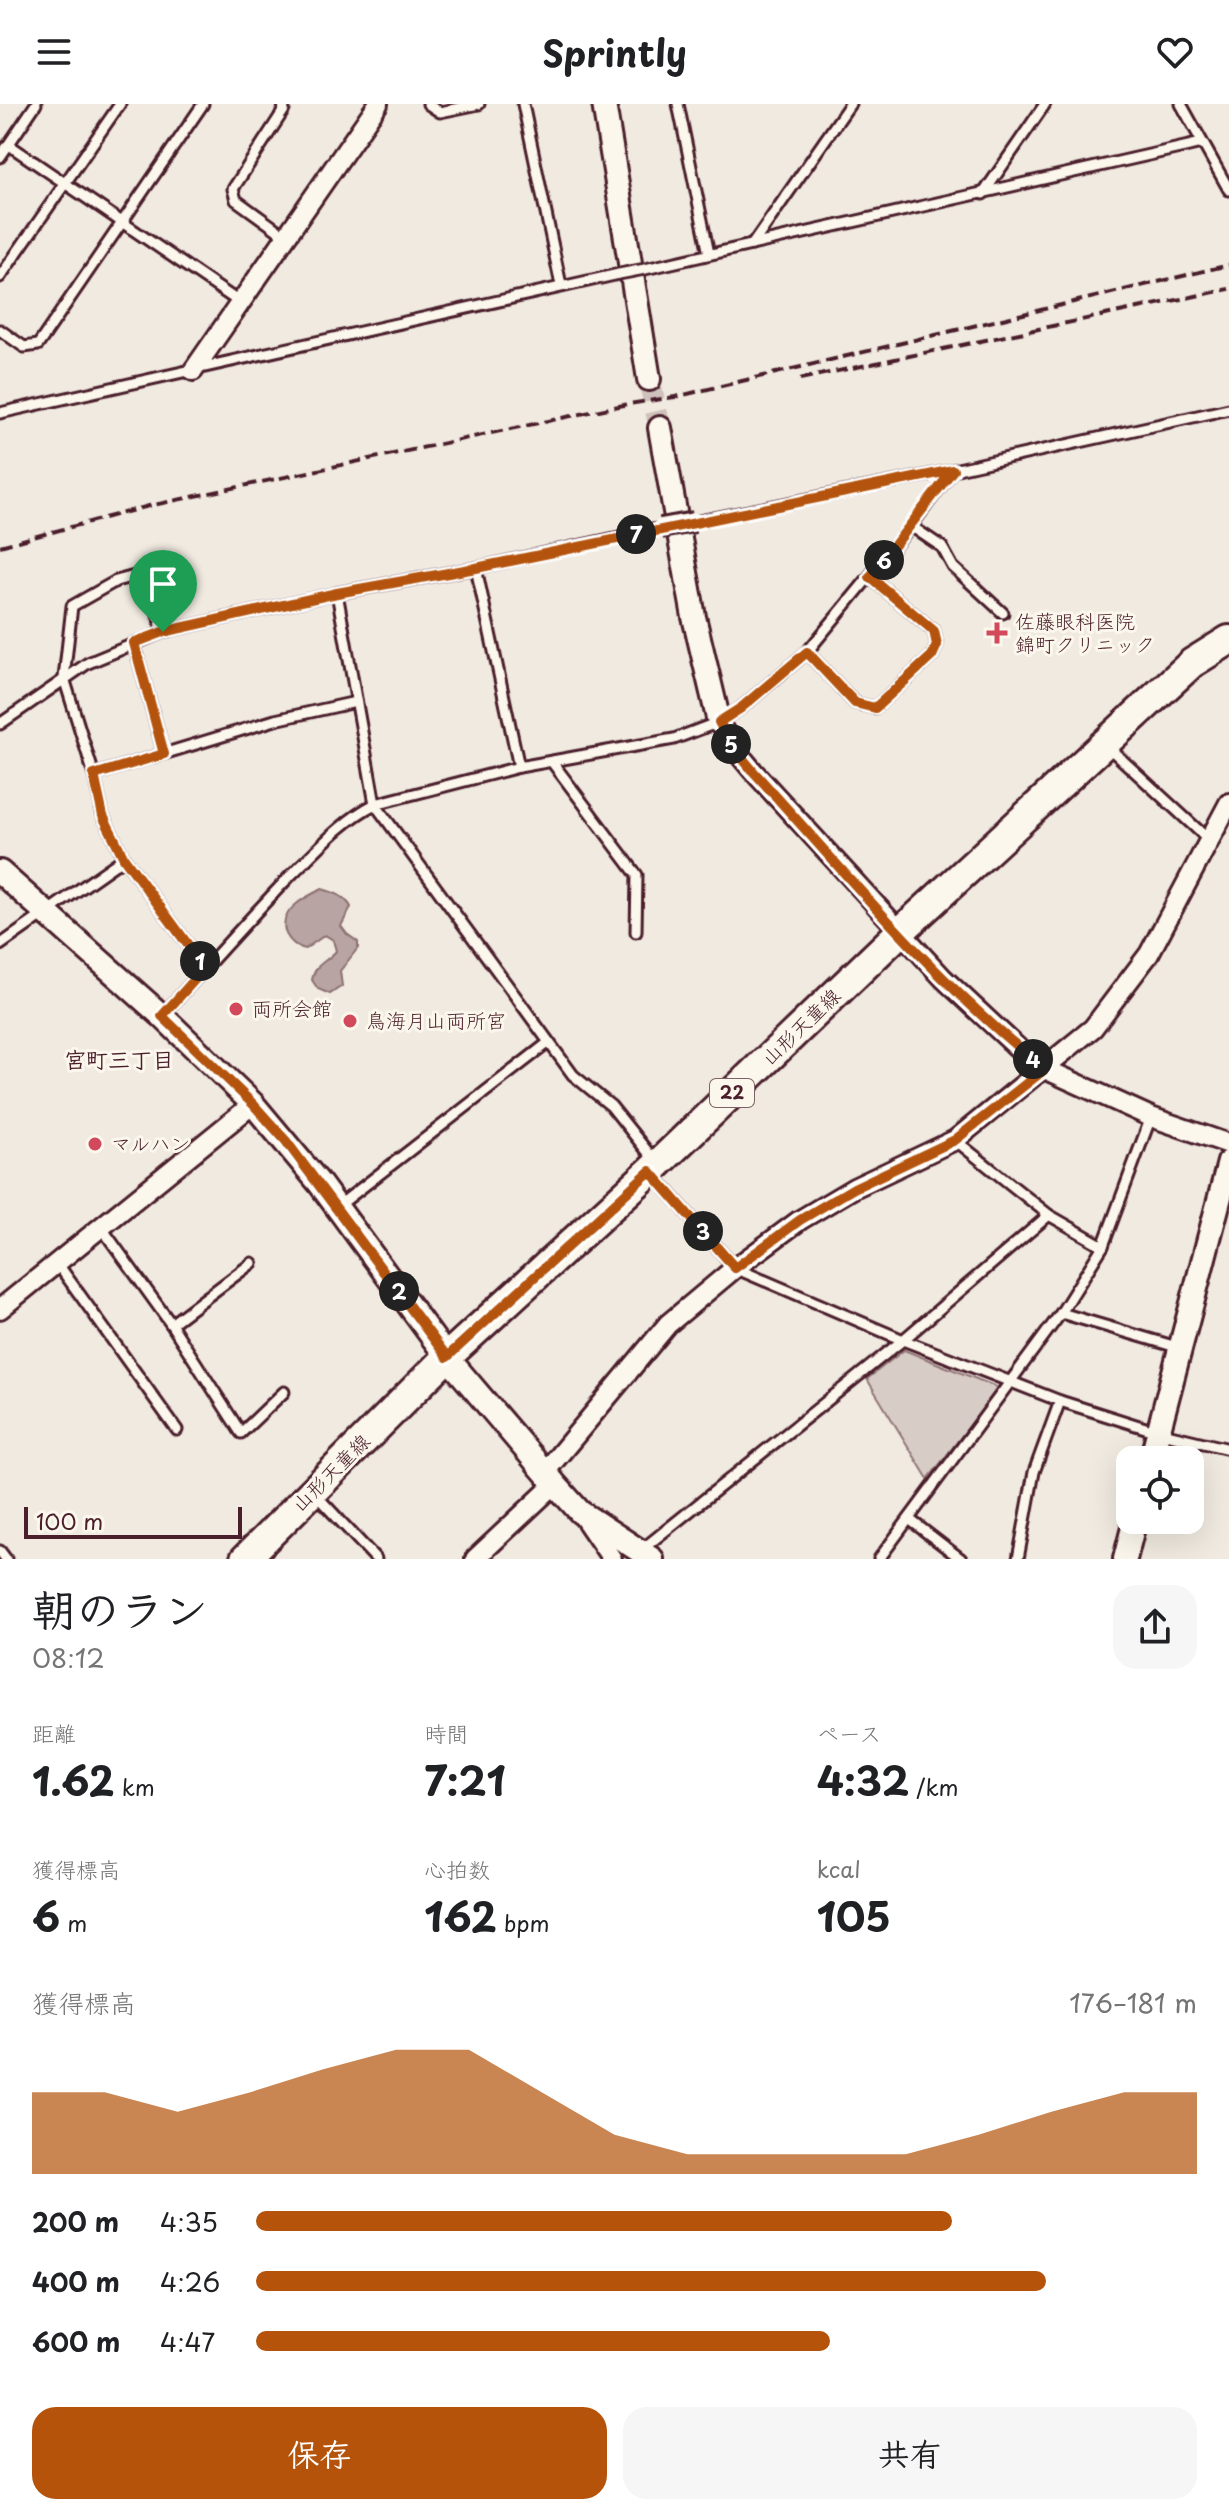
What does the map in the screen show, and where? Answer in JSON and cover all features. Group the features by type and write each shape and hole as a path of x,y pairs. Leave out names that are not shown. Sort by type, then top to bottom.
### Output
{"main road":[{"name":"山形天童線","path":"245,1559 447,1357 654,1167 900,932 1192,663 1229,640"}],"street":[{"path":"193,371 378,104"},
{"path":"604,104 649,379"},
{"path":"660,428 694,617 719,722 733,747 943,978 1019,1049 1045,1069 1151,1117 1229,1144"},
{"path":"661,528 694,522"},
{"path":"475,1559 550,1478 668,1324 735,1268 800,1220 854,1188 955,1140 1093,1028 1149,954 1229,803"},
{"path":"0,872 162,1016 253,1104 337,1207 447,1357 580,1512 612,1559"},
{"path":"0,1309 253,1104"},
{"path":"1154,1446 1229,1162"},
{"path":"580,1512 645,1556"},
{"path":"1125,1559 1131,1534"}],"lane":[{"path":"0,157 36,104"},
{"path":"0,277 120,104"},
{"path":"0,330 24,347 38,345 203,104"},
{"path":"283,104 284,110 233,189 236,200 287,237"},
{"path":"428,104 440,112 479,104"},
{"path":"523,104 561,285"},
{"path":"678,104 709,254"},
{"path":"752,245 850,104"},
{"path":"983,194 1045,104"},
{"path":"1181,104 1229,190"},
{"path":"0,413 1202,143"},
{"path":"9,145 239,302"},
{"path":"694,522 953,470 1229,409"},
{"path":"162,1016 237,930 328,838 355,815 375,804 519,767 674,739 719,722 741,708 807,652 953,470"},
{"path":"911,526 942,547 953,567 1003,613"},
{"path":"0,724 88,663 163,632 337,593 476,568 661,528"},
{"path":"476,568 519,767"},
{"path":"163,632 146,573 116,581 72,606 64,678 94,775 103,816 124,858 205,968"},
{"path":"807,652 855,703 875,708 932,656 937,645 934,631 870,577"},
{"path":"337,593 375,804 548,1043 573,1075 611,1106 654,1167 735,1268 1010,1383 1158,1432 1229,1449"},
{"path":"134,643 164,754"},
{"path":"94,775 275,720 356,702"},
{"path":"1104,743 1210,841"},
{"path":"552,762 637,875 636,932"},
{"path":"0,945 124,858"},
{"path":"337,1207 548,1043"},
{"path":"879,1559 1061,1313 1103,1246 1151,1117"},
{"path":"955,1140 1049,1215 1103,1246"},
{"path":"645,1556 1049,1215"},
{"path":"101,1227 171,1324 241,1433 284,1392"},
{"path":"57,1263 177,1430"},
{"path":"171,1324 252,1263"},
{"path":"1061,1313 1181,1348"},
{"path":"1018,1559 1034,1472 1060,1401"},
{"path":"312,1492 376,1559"},
{"path":"909,1519 961,1559"},
{"path":"0,1551 6,1559"}],"shaded area":[{"path":"322,889 338,895 351,907 341,926 358,942 358,948 340,971 342,986 330,994 318,989 312,980 319,966 336,951 333,940 325,935 305,949 289,939 284,926 285,918 294,906"},
{"path":"904,1350 999,1388 928,1479 867,1379"}],"tunnel":[{"path":"649,379 660,428"}],"railway":[{"path":"0,546 149,506 628,404 675,397 1229,265"},
{"path":"800,379 1229,289"}],"place":[{"name":"佐藤眼科医院 錦町クリニック","path":"997,633"},
{"name":"両所会館","path":"236,1009"},
{"name":"鳥海月山両所宮","path":"350,1021"},
{"name":"マルハン","path":"95,1144"}],"district":[{"name":"宮町三丁目","path":"119,1060"}],"route":[{"path":"953,470 870,577 934,631 937,645 932,656 875,708 855,703 807,652 741,708 719,722 733,747 753,771 943,978 1045,1069 955,1140 854,1188 800,1220 735,1268 650,1171 447,1357 286,1141 253,1104 162,1016 205,968 124,858 103,816 94,775 164,754 134,643 163,632 337,593 476,568 953,470"}]}
